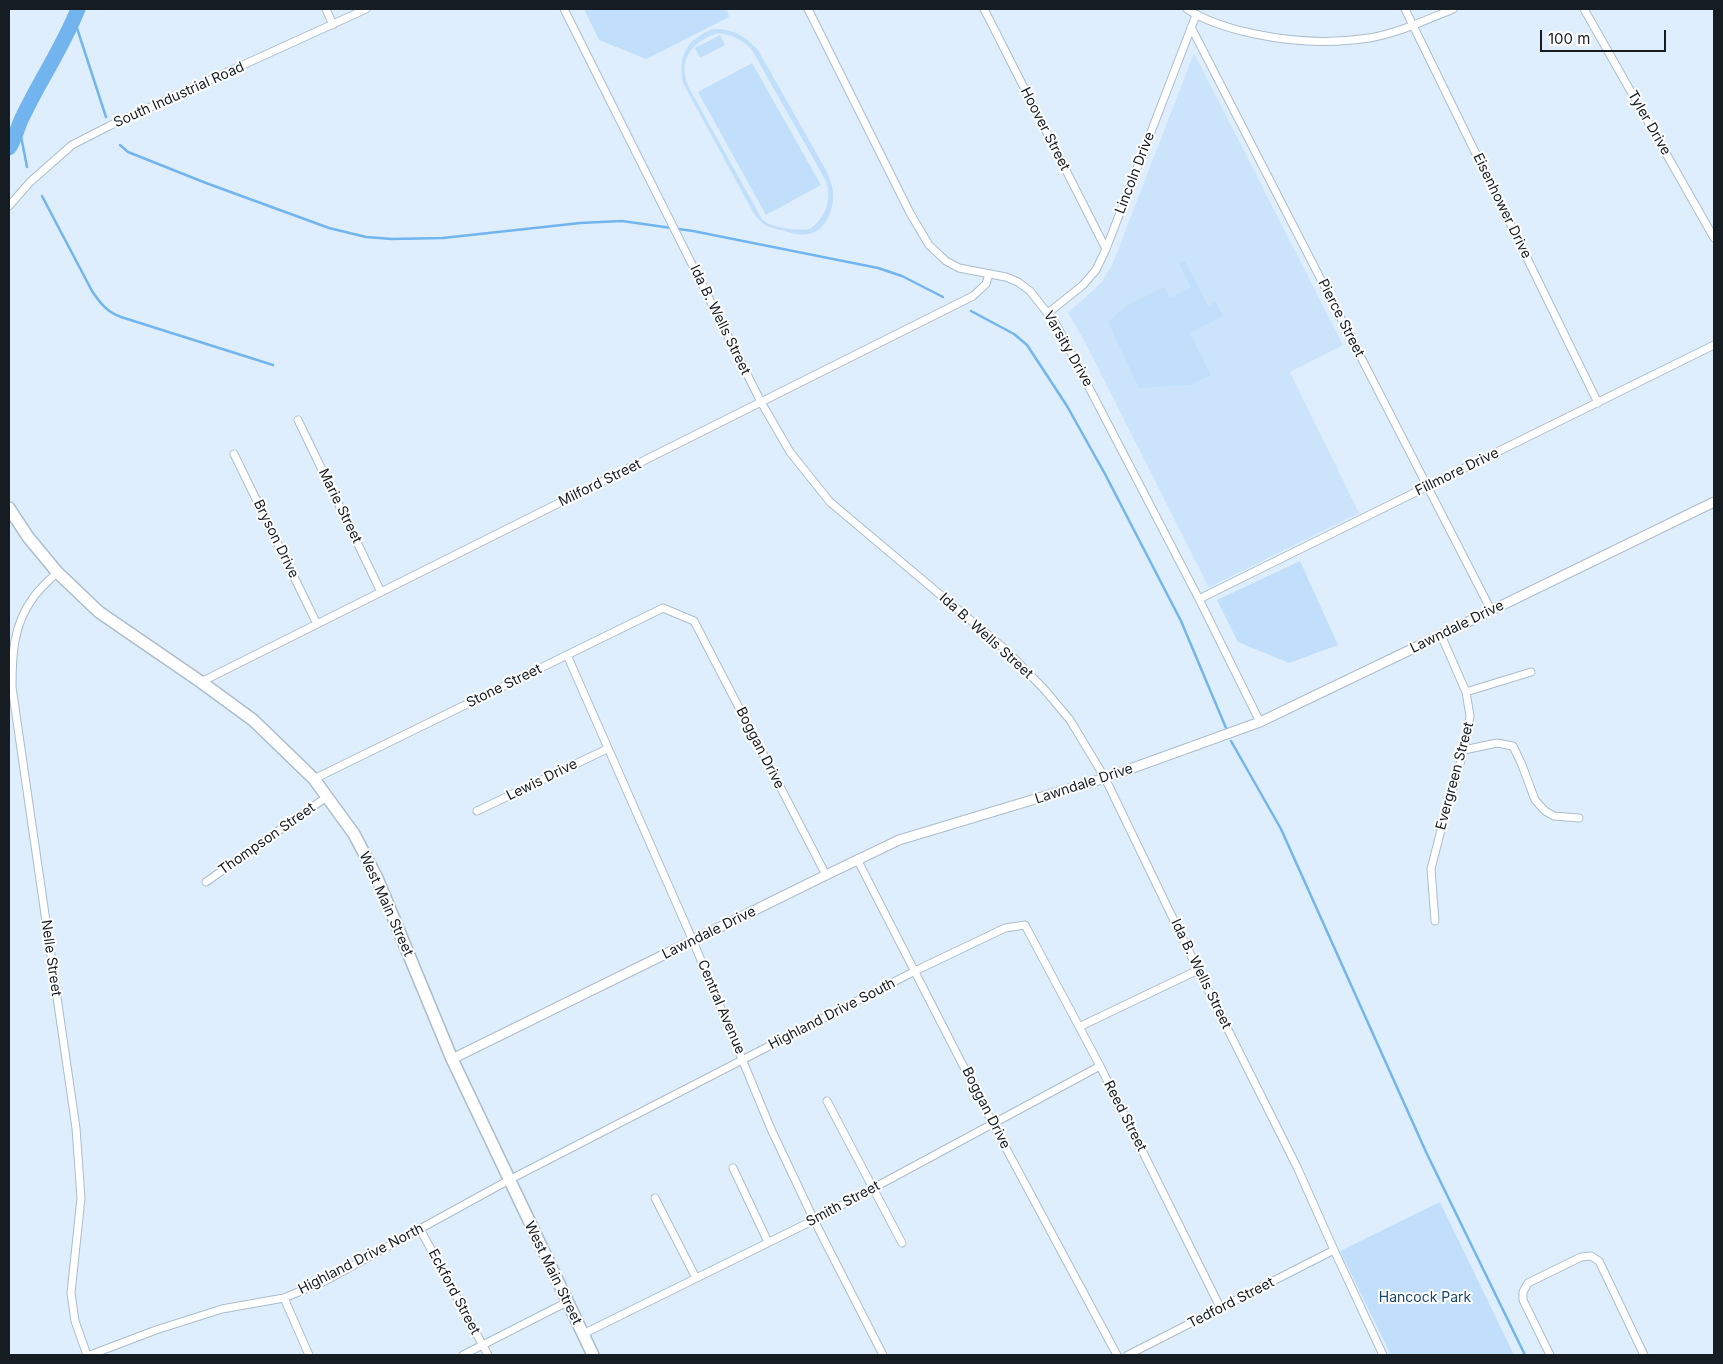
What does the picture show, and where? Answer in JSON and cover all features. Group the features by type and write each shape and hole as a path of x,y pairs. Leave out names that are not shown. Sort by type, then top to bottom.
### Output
{"main road":[{"name":"West Main Street","path":"9,508 28,537 57,572 99,612 202,682 253,720 314,779 328,796 354,834 377,878 452,1058 593,1355"}],"street":[{"path":"326,9 334,25"},
{"name":"South Industrial Road","path":"9,206 30,182 72,145 109,126 366,9"},
{"name":"Ida B. Wells Street","path":"564,9 761,402 790,452 830,502 1006,650 1044,689 1070,720 1105,778 1198,970 1297,1167 1383,1355"},
{"name":"Varsity Drive","path":"808,9 910,212 929,245 946,261 959,268 1006,277 1018,282 1030,291 1056,324 1073,353 1260,722"},
{"name":"Hoover Street","path":"984,9 1106,248"},
{"path":"1187,9 1196,15 1232,29 1281,40 1322,43 1371,38 1413,25 1453,9"},
{"name":"Eisenhower Drive","path":"1405,9 1598,403"},
{"name":"Tyler Drive","path":"1584,9 1714,238"},
{"name":"Lincoln Drive","path":"1048,313 1083,285 1096,270 1196,15"},
{"name":"Pierce Street","path":"1191,27 1491,610"},
{"name":"Milford Street","path":"202,682 973,296 986,284 989,274"},
{"name":"Fillmore Drive","path":"1199,599 1714,346"},
{"name":"Marie Street","path":"298,420 381,592"},
{"name":"Bryson Drive","path":"234,454 318,624"},
{"name":"Lawndale Drive","path":"452,1058 899,840 1105,778 1260,722 1714,502"},
{"name":"Nelle Street","path":"57,572 32,598 17,628 12,652 12,687 76,1128 81,1198 71,1293 75,1321 89,1355"},
{"name":"Stone Street","path":"314,779 663,608 694,621"},
{"name":"Boggan Drive","path":"694,621 826,875"},
{"name":"Evergreen Street","path":"1436,921 1431,869 1464,750 1470,716 1466,692 1442,635"},
{"name":"Central Avenue","path":"567,654 772,1128 814,1220 883,1355"},
{"path":"1466,692 1530,672"},
{"path":"1464,750 1497,743 1513,746 1535,800 1545,811 1554,816 1579,818"},
{"name":"Lewis Drive","path":"477,811 607,749"},
{"name":"Thompson Street","path":"206,882 328,796"},
{"name":"Boggan Drive","path":"858,859 993,1124 1117,1355"},
{"name":"Highland Drive South","path":"509,1180 915,971 1005,928 1025,925"},
{"name":"Reed Street","path":"1025,925 1100,1066 1221,1309"},
{"path":"1079,1027 1198,970"},
{"name":"Smith Street","path":"583,1334 814,1220 1100,1066"},
{"path":"827,1101 902,1243"},
{"path":"733,1168 768,1242"},
{"name":"Highland Drive North","path":"89,1355 156,1330 222,1309 284,1298 325,1281 509,1180"},
{"path":"655,1198 696,1278"},
{"name":"Eckford Street","path":"420,1229 488,1355"},
{"name":"Tedford Street","path":"1128,1355 1334,1250"},
{"path":"1550,1355 1523,1300 1523,1292 1528,1282 1581,1257 1591,1256 1599,1261 1644,1355"},
{"path":"284,1298 309,1355"},
{"path":"463,1355 567,1302"}],"shaded area":[{"path":"1194,53 1343,345 1290,372 1359,513 1210,587 1086,344 1068,313 1102,282 1113,263"}],"green space":[{"path":"584,9 727,9 729,17 646,59 599,40"},
{"path":"713,29 726,30 743,37 758,50 827,172 831,183 833,197 831,211 820,229 805,235 770,227 763,224 753,212 683,83 683,57 690,44 704,33","holes":["718,33 737,38 752,50 826,181 828,188 826,208 824,214 810,229 784,228 771,225 762,219 689,88 685,69 689,53 700,41"]},
{"path":"720,35 725,45 700,58 695,48"},
{"path":"752,63 821,185 766,215 698,92"},
{"path":"1185,261 1208,306 1216,302 1223,316 1190,333 1211,375 1191,385 1139,388 1108,322 1126,306 1164,287 1170,298 1191,287 1179,264"},
{"path":"1300,561 1338,645 1289,663 1238,642 1217,600"},
{"name":"Hancock Park","path":"1440,1202 1514,1355 1391,1355 1340,1251"}],"waterway":[{"path":"9,148 21,120 78,9"},
{"path":"74,19 106,117"},
{"path":"19,126 27,167"},
{"path":"120,145 128,152 206,183 329,228 366,237 392,239 443,238 580,223 622,221 693,231 878,268 902,276 943,297"},
{"path":"42,196 92,291 108,310 121,317 273,365"},
{"path":"971,311 1014,334 1027,345 1067,406 1105,474 1181,621 1226,728"},
{"path":"1231,741 1281,829 1426,1152 1525,1355"}]}
